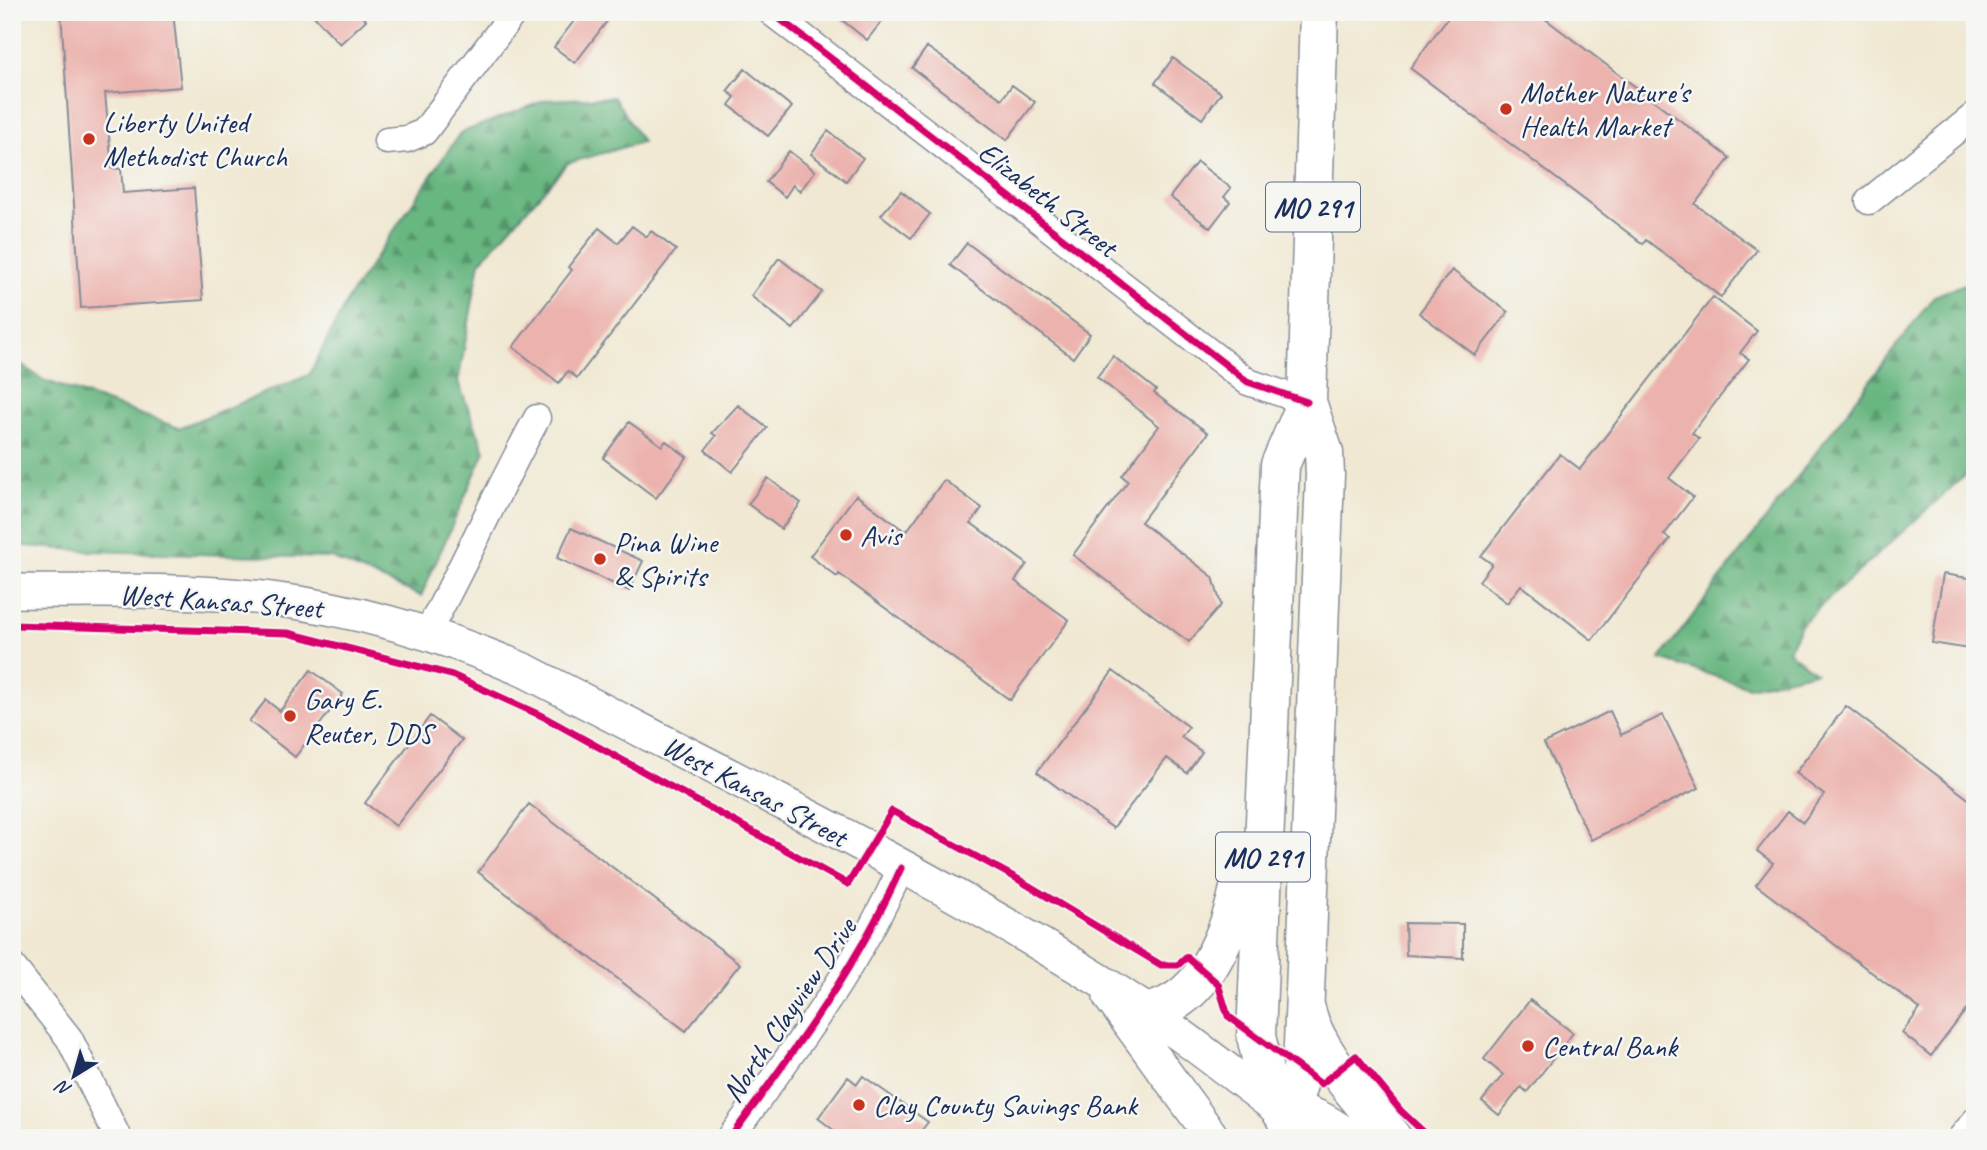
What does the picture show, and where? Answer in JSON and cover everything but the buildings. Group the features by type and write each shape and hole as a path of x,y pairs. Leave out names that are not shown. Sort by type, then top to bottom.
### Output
{"highway":[{"name":"MO 291","path":"1285,1129 1302,1070 1325,475 1324,453 1307,402 1319,12"},
{"name":"MO 291","path":"1285,1129 1262,1070 1256,1036 1280,465 1307,402"},
{"path":"1148,1012 1167,1007 1184,996 1222,941 1236,907 1249,829 1266,775"},
{"path":"1305,1000 1318,1041 1392,1138"},
{"name":"West Kansas Street","path":"1285,1129 1303,1113 1324,1121 1347,1138"}],"main road":[{"name":"West Kansas Street","path":"12,591 201,594 271,599 347,611 427,633 526,671 901,868 1097,978 1148,1012 1285,1129"},
{"path":"1097,978 1213,1138"}],"street":[{"path":"387,141 407,139 424,132 514,12"},
{"name":"Elizabeth Street","path":"771,12 1248,382 1307,402"},
{"path":"1869,201 1975,115"},
{"path":"427,633 468,554 494,496 537,418"},
{"name":"North Clayview Drive","path":"730,1138 835,991 886,902 901,868"},
{"path":"12,965 69,1038 118,1138"},
{"path":"1961,1138 1975,1121"}],"green space":[{"path":"614,97 642,142 568,163 480,262 458,382 485,451 421,596 331,558 92,551 12,545 12,358 43,380 179,428 309,375 349,297 460,133 546,100"},
{"path":"1975,280 1975,466 1802,623 1788,651 1815,672 1749,687 1660,659 1934,296"}],"cycle path":[{"path":"771,12 1248,382 1307,402"},
{"path":"12,625 288,633 452,675 542,716 848,884 892,811 1016,878 1161,965 1178,965 1187,957 1218,984 1228,1016 1321,1084 1356,1056 1401,1111 1430,1138"},
{"path":"730,1138 845,974 901,868"}],"place":[{"name":"Mother Nature's Health Market","path":"1506,109"},
{"name":"Liberty United Methodist Church","path":"89,139"},
{"name":"Avis","path":"846,535"},
{"name":"Pina Wine & Spirits","path":"600,559"},
{"name":"Gary E. Reuter, DDS","path":"290,716"},
{"name":"Central Bank","path":"1528,1046"},
{"name":"Clay County Savings Bank","path":"859,1105"}]}
